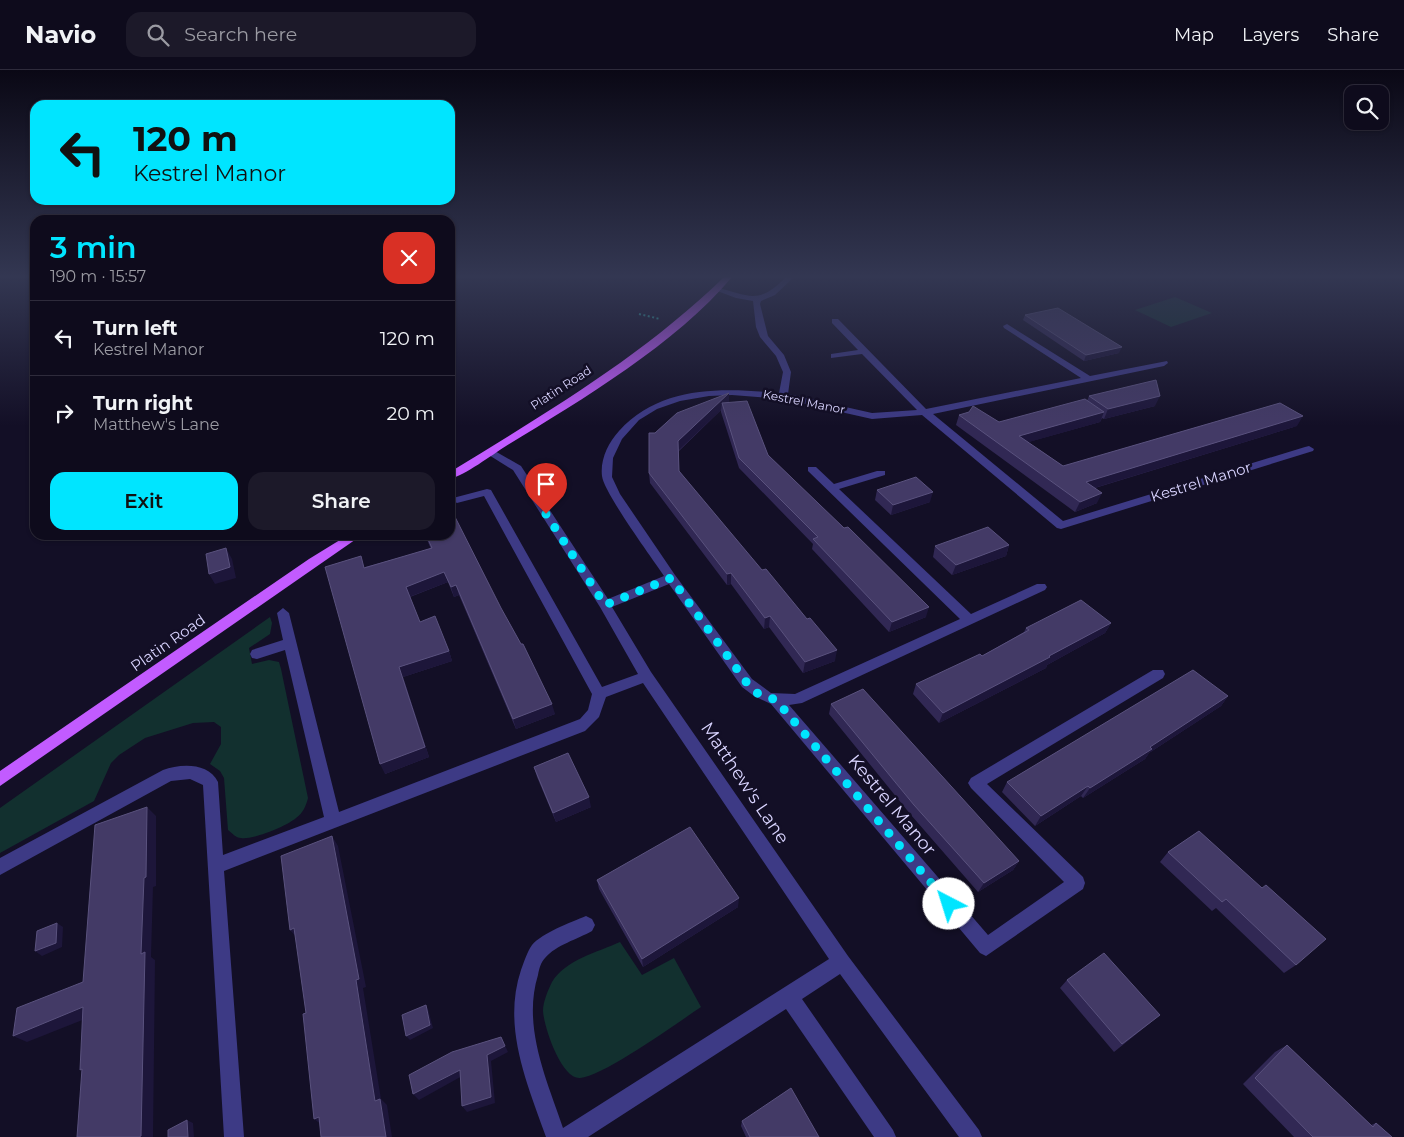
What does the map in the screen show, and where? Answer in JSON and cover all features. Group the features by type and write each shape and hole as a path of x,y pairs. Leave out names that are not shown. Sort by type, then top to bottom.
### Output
{"main road":[{"name":"Platin Road","path":"455,473 599,382 671,327"},
{"name":"Platin Road","path":"0,779 313,562 348,540"}],"street":[{"path":"760,327 764,337 780,355 787,372 783,396"},
{"name":"Kestrel Manor","path":"841,327 924,412 1060,525 1309,450"},
{"path":"1007,327 1088,379"},
{"path":"834,356 865,352"},
{"name":"Kestrel Manor","path":"1158,674 976,783 1077,884 986,947 776,700 757,693 747,683 671,578 614,494 607,477 608,458 618,438 636,418 654,407 678,399 709,393 732,392 783,396 872,416 938,411 1164,363"},
{"name":"Matthew's Lane","path":"489,452 517,468 605,605 646,676 842,962 972,1137"},
{"path":"812,469 970,621"},
{"path":"832,488 881,474"},
{"path":"216,866 580,727 591,720 597,708 598,694 486,492 457,500"},
{"path":"605,605 671,578"},
{"path":"776,700 797,699 1041,587"},
{"path":"283,612 333,820"},
{"path":"257,654 290,643"},
{"path":"598,694 646,676"},
{"path":"0,867 153,782 185,771 202,774 210,782 234,1137"},
{"path":"556,1137 532,1062 523,1026 522,1003 525,980 539,951 586,925"},
{"path":"569,1137 842,962"},
{"path":"788,995 886,1137"}],"green space":[{"path":"270,617 272,623 270,634 249,648 252,664 269,660 279,662 308,798 304,809 298,816 278,828 253,837 239,838 228,830 224,778 220,771 210,764 221,744 221,727 214,722 193,723 145,738 119,755 111,763 94,801 0,853 0,808"},
{"path":"620,942 642,975 674,958 701,1007 623,1059 591,1075 580,1078 573,1076 560,1061 550,1039 543,1011 546,996 558,974 573,962"}],"building":[{"path":"1043,327 1089,327 1122,347 1086,355"},
{"path":"1156,380 1160,396 1108,409 1089,396"},
{"path":"729,393 678,441 679,471 762,570 766,569 807,619 810,618 837,650 805,662 770,616 765,618 731,573 727,574 649,473 649,433 655,433 677,413"},
{"path":"1085,399 1104,412 1019,436 1063,466 1280,403 1303,416 1086,482 1102,493 1080,502 959,415 969,412 973,406 999,422"},
{"path":"747,401 768,455 844,528 848,527 929,607 892,622 813,539 818,537 739,458 722,403"},
{"path":"916,477 933,492 893,505 877,490"},
{"path":"455,517 501,608 521,644 523,644 552,704 513,719 456,585 451,587 444,572 406,587 420,622 435,616 449,651 399,667 425,747 380,764 325,567 361,556 364,568 432,548 428,540 455,540"},
{"path":"988,527 1009,545 956,565 935,546"},
{"path":"226,548 230,567 209,574 206,554"},
{"path":"1081,600 1111,623 943,713 916,684 980,654 982,656 1029,630 1026,628"},
{"path":"1193,670 1228,696 1150,747 1152,749 1090,788 1088,786 1041,816 1007,782"},
{"path":"863,689 1019,861 984,883 914,805 831,704"},
{"path":"568,753 589,797 553,813 534,767"},
{"path":"147,807 146,877 144,878 141,954 145,952 141,1136 77,1137 82,1069 80,1070 83,1007 13,1036 17,1008 83,982 95,825"},
{"path":"690,827 739,898 642,959 597,880"},
{"path":"1199,831 1262,888 1266,885 1326,939 1296,965 1226,899 1222,902 1168,852"},
{"path":"332,836 359,979 356,980 375,1101 380,1099 386,1137 321,1137 319,1117 314,1119 303,1014 306,1013 294,928 290,930 281,856"},
{"path":"57,923 56,943 35,951 37,931"},
{"path":"1104,953 1160,1015 1122,1044 1067,980"},
{"path":"426,1005 430,1025 406,1036 402,1015"},
{"path":"501,1037 505,1046 487,1055 491,1097 462,1106 460,1070 413,1094 409,1075 452,1052"},
{"path":"1287,1045 1373,1127 1376,1123 1392,1137 1313,1137 1255,1078"},
{"path":"791,1088 819,1137 750,1137 742,1121"},
{"path":"187,1120 188,1137 168,1137 168,1130"}],"route":[{"path":"546,514 605,605 671,578 747,683 757,693 776,700 949,904"}]}
